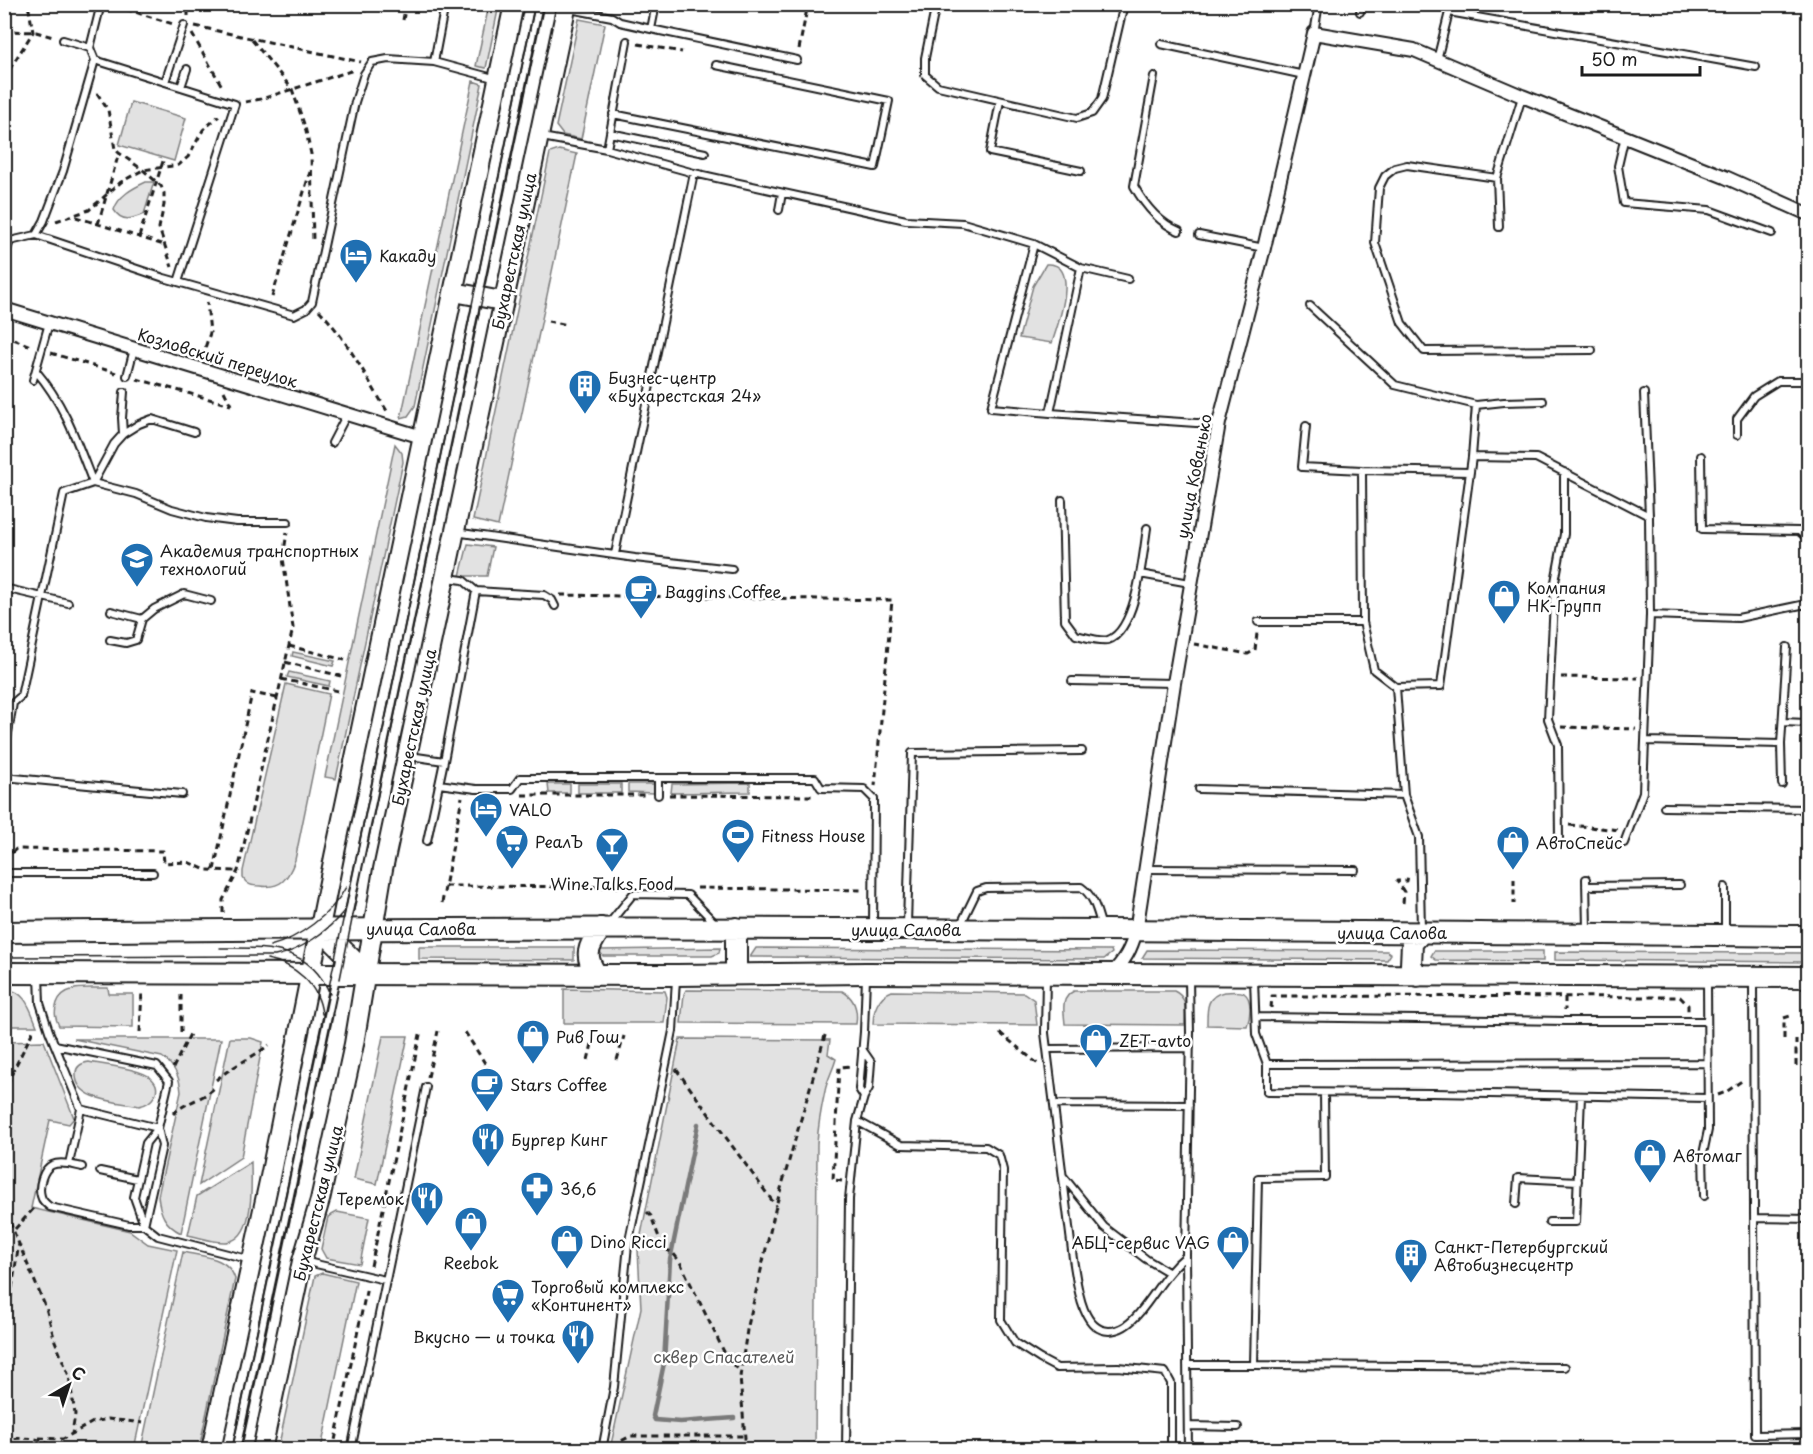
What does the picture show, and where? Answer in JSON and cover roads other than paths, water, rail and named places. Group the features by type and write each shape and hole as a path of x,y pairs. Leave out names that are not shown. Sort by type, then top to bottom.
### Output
{"main road":[{"path":"211,1449 514,4"},
{"name":"Бухарестская улица","path":"262,1449 302,1261 320,1200 354,1044 383,869 566,6"},
{"path":"454,292 502,301"},
{"path":"320,928 366,973"},
{"name":"улица Салова","path":"4,932 320,928 727,928 1809,936"},
{"path":"596,975 589,963 590,946 604,928"},
{"path":"727,928 736,974"},
{"path":"1419,976 1411,965 1412,943 1421,933"},
{"path":"4,973 596,975 866,973 1809,978"}],"street":[{"path":"1314,33 1414,50 1522,96 1625,135 1809,214"},
{"name":"улица Кованько","path":"1110,975 1122,963 1131,948 1136,931 1190,583 1219,423 1264,248 1314,33"},
{"name":"Козловский переулок","path":"4,309 422,437"}],"lane":[{"path":"36,236 63,171 95,60 90,48 101,4"},
{"path":"428,4 444,6 434,62"},
{"path":"236,1449 539,4"},
{"path":"651,29 656,4"},
{"path":"936,4 924,58 925,75 938,86 1077,118 1092,114 1102,99 1124,4"},
{"path":"1314,33 1319,4"},
{"path":"1360,12 1362,4"},
{"path":"566,6 612,17 620,22 797,60"},
{"path":"1437,60 1450,8 1756,67"},
{"path":"165,82 184,25"},
{"path":"63,40 90,48"},
{"path":"607,149 627,42"},
{"path":"1161,44 1304,75"},
{"path":"4,258 7,240 36,236 175,281 294,315 306,309 312,302 355,102 364,74 372,62 388,59 434,62 498,80"},
{"path":"95,60 236,104 175,281"},
{"path":"613,114 875,167 889,101 716,65"},
{"path":"182,87 187,69"},
{"path":"1154,76 1134,186 1142,201 1155,215 1179,231"},
{"path":"1499,227 1497,178 1522,96"},
{"path":"1000,101 990,152 1081,171"},
{"path":"610,133 705,153"},
{"path":"1625,135 1618,166 1624,203 1709,210 1772,233"},
{"path":"538,137 607,149 694,173 906,220 963,223 1034,244 1081,268 1128,279"},
{"path":"1497,178 1407,165 1395,168 1385,176 1379,188 1375,243 1402,323 1424,351 1592,350"},
{"path":"615,554 694,173"},
{"path":"779,210 782,193"},
{"path":"1199,235 1264,248"},
{"path":"1034,244 991,408 1219,423"},
{"path":"1050,413 1081,268"},
{"path":"1310,306 1395,385 1476,405 1543,402"},
{"path":"33,380 50,323"},
{"path":"127,376 134,349"},
{"path":"36,370 51,389 68,418 93,483"},
{"path":"1737,435 1737,419 1754,396 1778,381 1809,381"},
{"path":"123,434 124,392"},
{"path":"1624,843 1643,792 1650,615 1644,393"},
{"path":"1362,470 1363,622 1374,670 1396,687 1442,686 1472,457 1476,405"},
{"path":"333,443 347,414"},
{"path":"93,483 105,457 123,434 139,424 152,419 195,432"},
{"path":"1306,426 1302,467 1470,472"},
{"path":"1701,456 1702,529 1799,531 1809,539"},
{"path":"1472,457 1536,458 1649,516"},
{"path":"1559,839 1558,745 1548,719 1555,582 1564,534 1564,472"},
{"path":"4,757 13,703 21,696 64,493 93,483 136,494 171,509 206,518 237,522 288,522"},
{"path":"1062,500 1065,620 1076,635 1106,640 1119,633 1128,617 1140,574 1147,528"},
{"path":"455,532 732,568"},
{"path":"1140,574 1190,583"},
{"path":"445,578 463,580 476,591 544,595 552,600 555,606"},
{"path":"4,588 68,603"},
{"path":"427,841 476,591"},
{"path":"110,640 126,643 136,640 142,619 154,609 184,594 212,601"},
{"path":"1650,615 1738,618 1809,605"},
{"path":"111,610 142,619"},
{"path":"1258,622 1363,622"},
{"path":"1782,784 1781,744 1787,647"},
{"path":"1072,681 1174,683"},
{"path":"1396,687 1404,795 1419,837 1421,933"},
{"path":"4,703 13,703"},
{"path":"1783,722 1806,723"},
{"path":"1645,741 1781,744"},
{"path":"907,929 912,753 1082,751"},
{"path":"407,755 444,761"},
{"path":"4,777 182,794"},
{"path":"440,784 476,789 512,789 520,778 815,778 821,788 864,789 874,799 873,929"},
{"path":"658,778 658,795"},
{"path":"1199,789 1404,795"},
{"path":"1664,807 1809,809"},
{"path":"1144,869 1355,870"},
{"path":"4,873 153,873"},
{"path":"1587,934 1586,883 1680,885"},
{"path":"958,929 977,891 986,888 1081,887 1089,893 1095,903 1103,931"},
{"path":"1725,887 1725,935"},
{"path":"604,928 633,894 688,895 727,928"},
{"path":"39,973 40,1003 81,1109 69,1164"},
{"path":"864,1097 859,1089 866,973"},
{"path":"1046,974 1045,1033 1063,1176 1079,1293 1091,1324 1106,1331 1117,1330 1128,1324 1139,1313 1168,1272 1186,1256"},
{"path":"602,1449 614,1387 628,1245 673,1031 676,975"},
{"path":"1188,1449 1186,1256 1189,975"},
{"path":"1254,975 1256,1034 1267,1064 1267,1092 1707,1098"},
{"path":"1704,1196 1703,1154 1708,1130 1707,977"},
{"path":"1753,977 1755,1435 1809,1434"},
{"path":"1256,1017 1707,1021"},
{"path":"55,1045 157,1066 169,1082 158,1128 146,1143 137,1179 134,1197 144,1225 158,1236 251,1260"},
{"path":"1047,1049 1190,1048"},
{"path":"846,1449 850,1181 857,1121 864,1097 870,1088 871,1062 862,1049"},
{"path":"1267,1064 1707,1063"},
{"path":"351,1449 426,1087"},
{"path":"1254,1365 1258,1178 1325,1178 1324,1093"},
{"path":"1549,1222 1576,1222 1581,1096"},
{"path":"1054,1104 1189,1105"},
{"path":"81,1109 158,1128"},
{"path":"857,1121 901,1145 986,1147 999,1155 1003,1170 1001,1320 1015,1343 1057,1368 1118,1367 1164,1372 1171,1383 1171,1449"},
{"path":"144,1225 162,1146 158,1128"},
{"path":"82,1167 60,1163 51,1165 45,1171 40,1192 45,1203 50,1207 129,1225 144,1225"},
{"path":"100,1171 137,1179"},
{"path":"1063,1176 1104,1227 1146,1259 1168,1272"},
{"path":"1516,1203 1518,1178 1578,1181"},
{"path":"1754,1218 1809,1219"},
{"path":"302,1261 385,1280"},
{"path":"1188,1365 1565,1367"},
{"path":"1188,1426 1238,1427"}],"waterway":[{"path":"698,1124 670,1260 664,1363 653,1416 655,1420 680,1422 734,1418"},
{"path":"761,1450 809,1445"},
{"path":"729,1450 740,1449"}],"tram line":[{"path":"232,1450 535,4"},
{"path":"367,847 544,4"},
{"path":"340,979 359,885"},
{"path":"270,946 292,938 313,924 332,907 346,887"},
{"path":"4,957 275,956 304,945 331,925 345,910"},
{"path":"220,948 269,949 298,957 321,978 330,994"},
{"path":"267,959 287,966 304,978 316,994 322,1014"},
{"path":"318,1085 333,1015"},
{"path":"241,1450 313,1112"}],"place":[{"name":"Какаду","path":"356,284"},
{"name":"Бизнес-центр «Бухарестская 24»","path":"585,415"},
{"name":"Академия транспортных технологий","path":"137,588"},
{"name":"Baggins Coffee","path":"641,620"},
{"name":"Компания НК-Групп","path":"1504,625"},
{"name":"VALO","path":"486,838"},
{"name":"Fitness House","path":"738,864"},
{"name":"РеалЪ","path":"512,870"},
{"name":"АвтоСпейс","path":"1513,871"},
{"name":"Wine.Talks.Food","path":"612,873"},
{"name":"Рив Гош","path":"533,1065"},
{"name":"ZET-avto","path":"1096,1069"},
{"name":"Stars Coffee","path":"487,1113"},
{"name":"Бургер Кинг","path":"488,1168"},
{"name":"Автомаг","path":"1650,1184"},
{"name":"36,6","path":"537,1217"},
{"name":"Теремок","path":"427,1227"},
{"name":"Reebok","path":"471,1252"},
{"name":"Dino Ricci","path":"567,1270"},
{"name":"АБЦ-сервис VAG","path":"1233,1271"},
{"name":"Санкт-Петербургский Автобизнесцентр","path":"1411,1284"},
{"name":"Торговый комплекс «Континент»","path":"508,1324"},
{"name":"Вкусно — и точка","path":"578,1365"}],"park label":[{"name":"cквер Спасателей","path":"724,1356"}]}
